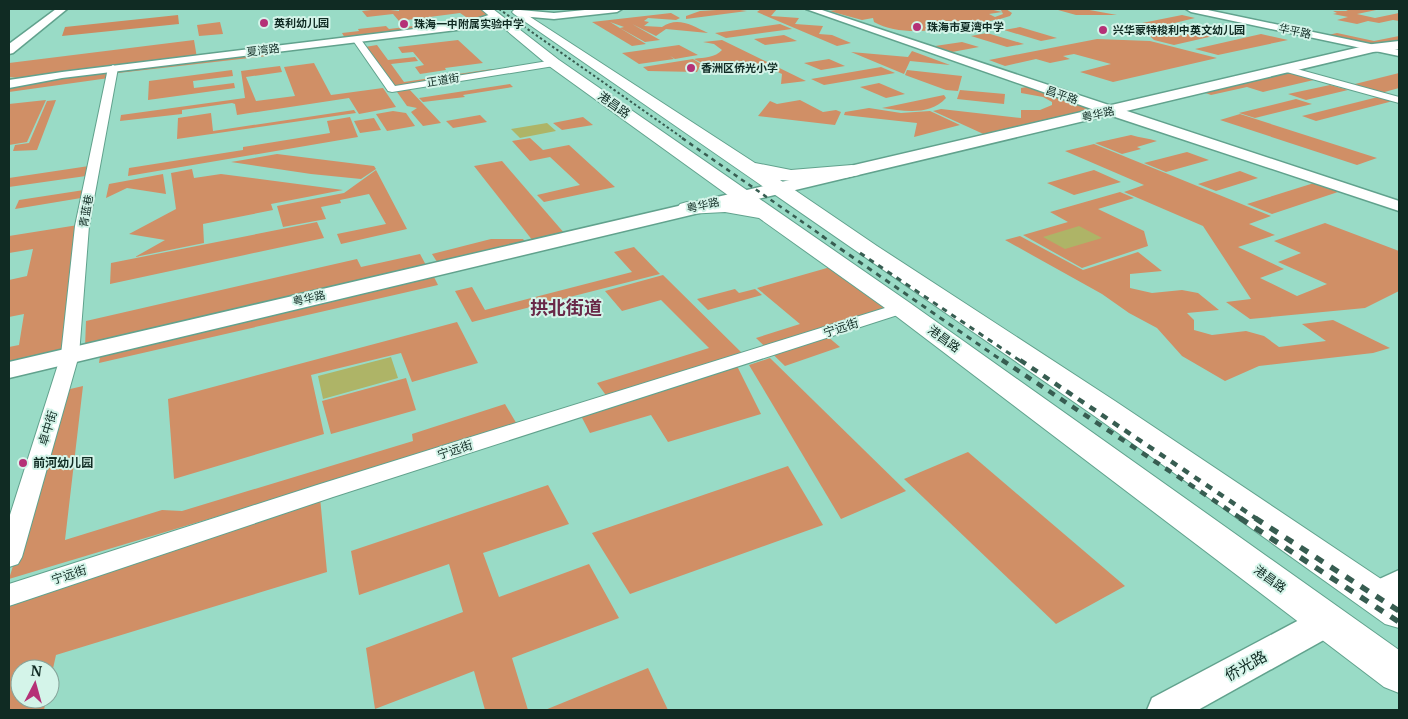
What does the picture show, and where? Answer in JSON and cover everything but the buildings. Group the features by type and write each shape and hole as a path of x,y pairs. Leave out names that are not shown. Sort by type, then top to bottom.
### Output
{"main road":[{"path":"9,43 54,9"},
{"path":"9,50 62,9"},
{"name":"港昌路","path":"516,11 1104,408 1391,596"},
{"name":"港昌路","path":"490,12 554,63 744,195 901,308 1399,674"},
{"name":"粤华路","path":"9,370 687,208 1111,111 1373,48 1399,45"},
{"path":"746,165 768,172 792,175 852,171"},
{"path":"687,208 704,200 713,193 716,182 712,173"},
{"path":"809,210 800,198 803,188 823,177"},
{"path":"687,208 721,205 737,206 752,208 773,217"}],"street":[{"path":"516,11 554,16 617,9"},
{"name":"昌平路","path":"811,9 1399,206"},
{"name":"华平路","path":"1191,9 1399,53"},
{"path":"465,26 490,12"},
{"path":"465,26 511,27"},
{"name":"夏湾路","path":"62,74 465,26"},
{"name":"正道街","path":"356,39 392,89 554,63"},
{"name":"青蓝巷","path":"70,355 82,226 113,68"},
{"path":"1286,68 1399,100"},
{"path":"9,78 62,74"},
{"path":"9,84 62,74"},
{"name":"宁远街","path":"9,595 344,485 901,308"},
{"name":"卓中街","path":"9,557 70,355"},
{"name":"侨光路","path":"1164,710 1328,622"}],"shaded area":[{"name":"珠海市夏湾中学","path":"973,8 1002,12 998,9 1006,9 1012,13 1010,16 1000,19 953,28 919,31 887,28 874,22 873,18 862,20 829,11 843,9 909,10","holes":["1002,12 1003,14 995,17 989,14"]},
{"path":"381,9 399,11 399,9 484,9 493,16 451,27 446,20 466,17 460,13 399,21 393,14 367,17 362,11"},
{"path":"733,9 747,11 686,19 686,16 700,11"},
{"path":"761,9 777,9 771,16 799,18 795,24 823,26 819,34 832,35 851,43 837,46 757,12"},
{"path":"1084,9 1117,15 1076,15 1058,10"},
{"path":"1344,9 1381,9 1357,14 1375,18 1399,13 1399,21 1393,20 1379,23 1368,21 1357,24 1337,20 1348,17 1333,14 1337,13 1333,11 1348,11"},
{"path":"671,13 680,18 676,20 648,18 644,21 649,22 644,26 662,27 673,22 679,22 708,33 666,29 656,36 632,24 660,40 645,42 620,28 624,27 610,22 646,44 632,46 592,22"},
{"path":"178,15 179,24 62,36 65,27"},
{"path":"1182,15 1195,18 1154,28 1178,36 1225,25 1244,29 1174,45 1154,40 1137,24"},
{"path":"220,22 223,34 199,36 197,25"},
{"path":"430,24 437,29 346,40 342,33 386,26 389,29"},
{"path":"780,24 792,29 726,38 715,33"},
{"path":"1020,27 1057,38 1041,41 1004,30"},
{"path":"987,33 1024,44 1007,47 971,36"},
{"path":"1337,33 1374,41 1399,36 1399,44 1372,47 1324,36"},
{"path":"1261,34 1288,40 1218,55 1195,49"},
{"path":"784,35 797,41 765,45 754,39"},
{"path":"1097,39 1150,41 1217,58 1113,82 1080,72 1111,64 1074,54 1063,56 1070,59 1050,63 1036,59 1005,66 989,60"},
{"path":"194,40 197,58 9,84 9,78 18,78 9,77 9,63"},
{"path":"458,40 483,63 445,68 446,70 420,74 415,67 424,65 413,52 402,53 398,47"},
{"path":"722,40 806,81 781,84 782,74 767,67 706,65 694,59 713,56 719,53 722,50 714,44 703,42"},
{"path":"962,42 979,47 952,52 935,46"},
{"path":"377,45 388,60 415,57 418,61 391,64 404,82 492,69 499,74 409,89 441,123 423,126 411,112 417,108 407,106 365,47"},
{"path":"679,45 698,55 675,59 670,56 674,59 639,64 622,53"},
{"path":"266,51 268,56 118,73 120,68"},
{"path":"912,51 950,65 910,61 904,74 851,52 908,57"},
{"path":"693,59 701,64 697,72 648,71 643,67"},
{"path":"829,59 845,66 821,70 804,63"},
{"path":"314,63 331,95 383,88 396,107 359,114 349,98 237,115 235,104 232,103 182,110 182,114 120,121 121,115 245,98 241,71 280,66 282,72 246,77 256,101 295,96 284,67"},
{"path":"881,67 895,73 824,85 811,79"},
{"path":"110,69 109,78 9,92 9,85"},
{"path":"232,70 233,76 193,81 194,88 234,83 235,88 148,100 149,81"},
{"path":"907,70 962,76 958,91 946,90 905,75"},
{"path":"1285,70 1318,79 1263,92 1247,87 1211,95 1200,91"},
{"path":"1399,73 1399,88 1381,93 1351,85"},
{"path":"879,83 905,94 886,98 860,87"},
{"path":"510,84 513,87 463,95 465,97 423,102 419,98"},
{"path":"1330,85 1348,90 1306,100 1288,94"},
{"path":"1033,86 1106,111 990,137 933,111 941,109 1021,118 1021,110 1040,110 1052,105 1052,102 1043,97 1021,93 1021,88"},
{"path":"960,90 1005,94 1004,104 957,99"},
{"path":"944,95 946,98 940,104 925,110 908,111 882,108"},
{"path":"1378,97 1393,101 1316,121 1302,116"},
{"path":"1296,99 1312,104 1255,118 1239,113"},
{"path":"46,100 27,142 9,145 9,104"},
{"path":"56,100 37,150 13,151 15,145 29,143 47,101"},
{"path":"800,100 823,112 836,110 841,112 835,125 758,116 770,101 777,104"},
{"path":"869,108 901,113 930,111 960,125 914,137 917,123 844,115 845,112"},
{"path":"354,110 356,113 177,139 178,118 211,113 213,131"},
{"path":"393,111 406,113 415,126 387,131 376,114"},
{"path":"1240,114 1377,158 1357,165 1220,120"},
{"path":"480,115 487,122 453,128 446,121"},
{"path":"350,117 358,137 128,176 129,168 243,150 243,147 330,133 327,121"},
{"path":"583,117 593,125 562,130 553,123"},
{"path":"374,118 381,130 360,133 354,121"},
{"path":"547,123 556,131 520,138 511,129"},
{"path":"1131,135 1157,141 1137,147 1141,149 1122,154 1095,143"},
{"path":"530,138 543,150 569,145 615,187 544,202 537,195 580,185 550,157 530,161 512,141"},
{"path":"1094,144 1271,216 1249,224 1275,235 1238,247 1284,269 1260,278 1297,296 1327,284 1278,262 1301,253 1274,241 1325,223 1399,251 1399,291 1365,308 1250,319 1226,302 1251,299 1203,226 1124,192 1144,185 1065,151"},
{"path":"1187,152 1209,160 1166,172 1144,163"},
{"path":"277,154 374,166 376,169 361,179 311,174 231,162"},
{"path":"502,161 565,234 533,241 474,166"},
{"path":"89,166 86,176 9,187 9,178"},
{"path":"192,169 194,178 221,174 343,190 271,204 273,210 203,224 204,243 135,257 165,240 129,234 176,209 171,173"},
{"path":"376,170 407,229 341,244 337,234 386,224 369,194 340,200 341,203 321,207 326,219 283,227 277,206 344,193"},
{"path":"1094,170 1121,182 1074,195 1047,183"},
{"path":"1240,171 1258,178 1216,191 1198,184"},
{"path":"163,174 166,194 127,188 106,198 109,184"},
{"path":"1314,183 1338,192 1272,214 1247,204"},
{"path":"84,190 81,198 15,209 19,200"},
{"path":"1120,192 1134,198 1098,209 1144,231 1148,246 1082,268 1023,235 1068,222 1050,212"},
{"path":"317,222 324,238 110,284 111,263"},
{"path":"78,225 64,354 9,368 9,347 19,345 24,314 9,317 9,280 27,276 33,249 9,253 9,236"},
{"path":"1079,226 1102,238 1065,249 1043,237"},
{"path":"1020,236 1083,270 1138,252 1162,271 1130,274 1130,288 1152,293 1182,290 1198,293 1219,310 1187,313 1194,320 1194,330 1212,335 1246,331 1264,336 1279,347 1326,341 1302,324 1333,320 1390,348 1373,353 1259,366 1225,381 1182,356 1157,328 1129,313 1102,294 1005,240"},
{"path":"491,239 523,239 528,245 439,265 432,254"},
{"path":"634,247 660,274 472,322 455,291 472,287 485,310 632,272 614,252"},
{"path":"420,254 427,267 85,348 86,321 357,259 361,267"},
{"path":"834,266 893,310 821,331 840,347 785,366 756,338 800,324 757,288"},
{"path":"431,271 438,285 99,363 101,350"},
{"path":"663,275 744,355 608,398 597,383 709,348 661,300 622,311 605,291"},
{"path":"735,289 739,293 755,289 762,295 708,310 697,299"},
{"path":"457,322 478,363 412,382 401,353 311,375 324,434 174,479 168,399"},
{"path":"391,357 398,378 323,399 318,376"},
{"path":"770,358 906,491 841,519 749,365"},
{"path":"736,364 761,414 668,442 651,415 590,433 580,414"},
{"path":"406,378 416,410 331,434 322,401"},
{"path":"83,386 65,540 162,510 182,511 413,441 412,434 505,404 518,426 9,579 66,390"},
{"path":"968,452 1125,586 1056,624 904,479"},
{"path":"788,466 823,525 630,594 592,533"},
{"path":"548,485 569,524 483,553 499,597 589,564 619,618 512,658 528,710 485,710 474,671 375,709 366,648 463,612 449,564 359,595 351,551"},
{"path":"320,497 327,572 56,655 55,659 10,659 10,709 44,710 9,710 9,596"},
{"path":"648,668 668,710 545,710"}],"railway":[{"path":"499,9 684,139"},
{"path":"682,138 824,237"},
{"path":"822,236 1004,362"},
{"path":"860,253 1022,362"},
{"path":"1002,360 1242,519"},
{"path":"1020,360 1257,519"},
{"path":"1240,518 1399,622"},
{"path":"1255,518 1399,611"}],"place":[{"name":"英利幼儿园","path":"264,23"},
{"name":"珠海一中附属实验中学","path":"404,24"},
{"name":"珠海市夏湾中学","path":"917,27"},
{"name":"兴华蒙特梭利中英文幼儿园","path":"1103,30"},
{"name":"香洲区侨光小学","path":"691,68"},
{"name":"前河幼儿园","path":"23,463"}],"district":[{"name":"拱北街道","path":"566,308"}]}
